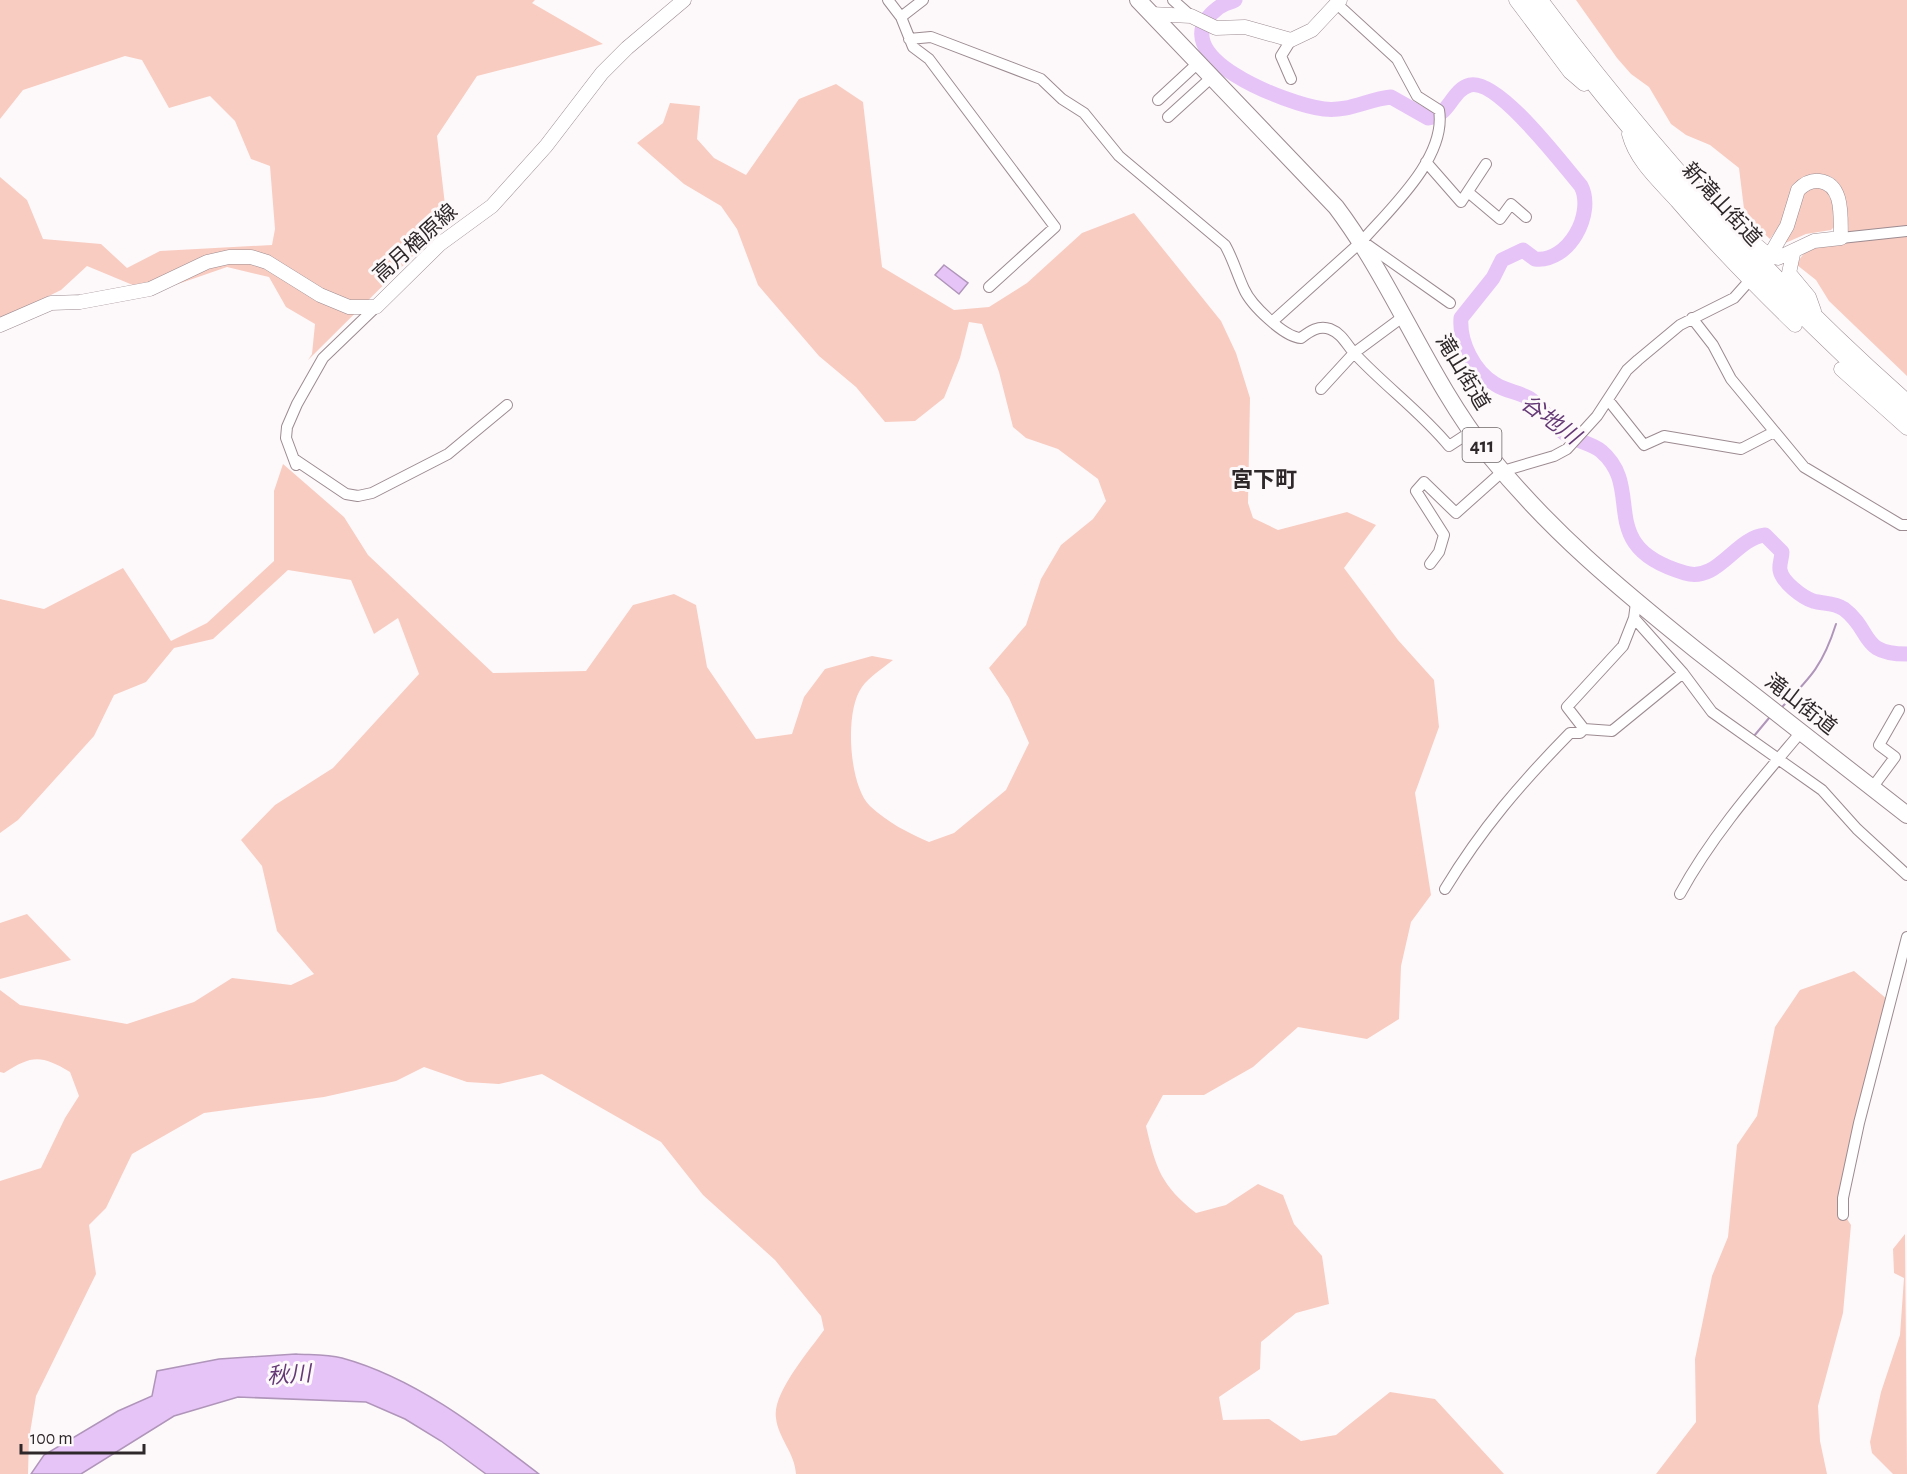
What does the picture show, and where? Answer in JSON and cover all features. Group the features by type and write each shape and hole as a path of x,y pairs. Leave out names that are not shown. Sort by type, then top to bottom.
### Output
{"highway":[{"name":"滝山街道","path":"1138,0 1336,207 1362,241 1472,431 1503,471 1554,529 1635,610 1802,732 1907,815"}],"main road":[{"name":"高月楢原線","path":"0,325 51,303 80,302 150,290 207,262 229,257 250,257 267,262 320,295 349,307 376,307 440,244 492,206 546,146 602,73 627,48 684,0"},
{"path":"1516,0 1570,72 1608,105"},
{"name":"新滝山街道","path":"1528,0 1608,105 1665,173 1804,321 1907,415"},
{"name":"新滝山街道","path":"1541,0 1624,108 1713,211 1817,319 1907,401"},
{"path":"1151,14 1245,27 1294,39 1312,30 1334,3"},
{"path":"1627,127 1636,154 1751,279 1907,428"},
{"path":"1713,211 1771,256 1778,258 1793,254 1814,241 1841,238 1838,195 1827,183 1812,181 1798,190 1787,226 1773,250"},
{"path":"1793,254 1789,273 1809,297 1817,319"}],"street":[{"path":"888,0 901,17 913,47 929,58 1055,227 989,287"},
{"path":"901,17 923,0"},
{"path":"1173,0 1201,21"},
{"path":"1273,321 1362,241 1411,184 1426,162 1439,133 1440,115 1417,96 1397,59 1334,3"},
{"path":"909,39 931,38 1041,79 1062,99 1084,113 1119,156 1225,245 1235,264 1244,291 1273,321 1293,337 1301,338 1316,328 1329,328 1340,334 1353,353 1384,384 1427,420 1449,446 1472,431"},
{"path":"1291,79 1281,63 1281,56 1294,39"},
{"path":"1158,100 1198,63"},
{"path":"1168,117 1212,78"},
{"path":"1426,162 1461,202 1486,164"},
{"path":"1468,192 1500,219 1510,204 1526,217"},
{"path":"1841,238 1907,231"},
{"path":"1362,241 1450,303"},
{"path":"1430,564 1439,552 1444,535 1416,490 1424,482 1456,513 1503,471 1554,456 1572,444 1597,416 1609,401 1627,370 1638,360 1692,318 1734,298 1751,279"},
{"path":"376,307 323,358 302,394 287,427 286,438 295,462 346,494 358,496 372,493 448,454 507,405"},
{"path":"1321,389 1353,353 1404,316"},
{"path":"1692,318 1713,345 1731,379 1803,467 1900,525 1907,525"},
{"path":"1609,401 1644,445 1664,436 1741,449 1774,432"},
{"path":"1635,610 1712,712 1822,790 1857,829 1907,875"},
{"path":"1584,729 1567,707 1623,646 1635,610"},
{"path":"1445,889 1474,842 1527,777 1570,733 1580,733 1584,729 1612,731 1683,673"},
{"path":"1872,788 1895,757 1879,745 1899,710"},
{"path":"1680,894 1698,861 1802,732"},
{"path":"1843,1215 1843,1198 1854,1143 1907,937"}],"shaded area":[{"path":"0,0 535,0 532,3 603,44 477,76 437,136 447,222 308,360 312,354 315,324 286,307 269,277 227,267 152,293 87,266 61,290 0,320 0,177 27,200 43,239 101,244 127,268 160,251 272,245 275,229 270,166 251,159 235,121 210,96 169,108 142,60 125,56 23,90 0,119"},
{"path":"1576,0 1907,0 1907,376 1829,301 1816,280 1797,265 1811,248 1825,244 1849,243 1847,205 1838,183 1831,177 1820,175 1805,178 1782,222 1770,239 1745,217 1739,168 1710,145 1686,135 1671,124 1649,87 1631,74 1617,58"},
{"path":"836,84 863,102 882,267 954,310 989,307 1027,283 1082,233 1134,213 1221,321 1236,353 1250,398 1248,503 1253,518 1278,530 1347,512 1376,525 1344,568 1398,640 1434,680 1439,727 1415,793 1431,895 1411,922 1401,966 1399,1019 1367,1039 1298,1027 1253,1067 1204,1095 1163,1095 1146,1126 1153,1154 1167,1185 1196,1213 1226,1205 1258,1184 1283,1195 1294,1224 1322,1256 1329,1304 1296,1313 1261,1342 1260,1369 1219,1397 1223,1420 1269,1419 1301,1441 1336,1435 1390,1392 1435,1399 1504,1474 796,1474 793,1459 777,1425 776,1408 793,1372 824,1330 821,1316 775,1260 703,1195 661,1142 542,1074 499,1084 467,1082 424,1067 396,1081 324,1097 204,1113 132,1154 106,1208 89,1225 96,1274 36,1396 29,1439 28,1474 0,1474 0,1181 41,1168 65,1118 79,1096 70,1072 51,1062 30,1060 4,1073 0,1072 0,990 20,1005 127,1024 194,1002 232,978 291,985 314,974 277,931 262,866 241,840 275,805 333,768 419,674 398,618 374,634 351,580 288,570 213,639 174,648 146,682 114,695 94,736 18,820 0,833 0,599 44,609 123,568 171,641 207,623 274,561 274,491 283,464 344,517 368,555 493,673 586,671 633,605 674,594 696,605 707,667 756,739 792,734 804,697 825,669 872,656 893,660 868,680 856,698 851,748 857,782 863,796 870,806 898,827 929,842 954,833 1006,790 1029,743 1009,698 989,668 1026,625 1041,579 1061,545 1093,519 1106,501 1098,479 1058,449 1026,438 1013,427 999,372 982,324 969,322 960,358 944,398 915,421 885,422 856,387 819,356 758,285 737,229 721,206 684,184 637,143 663,123 670,103 700,106 697,139 714,158 746,175 799,99"},
{"path":"1814,186 1827,192 1833,200 1835,226 1831,230 1806,234 1783,244 1802,192"},
{"path":"27,914 71,960 0,979 0,923"},
{"path":"1854,971 1888,1000 1843,1213 1851,1225 1843,1313 1818,1406 1820,1441 1827,1474 1656,1474 1696,1422 1695,1359 1712,1276 1728,1237 1737,1145 1757,1116 1775,1027 1800,990"},
{"path":"1905,1234 1907,1474 1893,1474 1872,1453 1870,1442 1881,1392 1900,1335 1904,1278 1894,1273 1893,1249"}],"water":[{"path":"944,265 968,283 959,294 935,275"},
{"name":"秋川","path":"296,1354 342,1358 395,1378 421,1391 470,1422 539,1474 486,1474 441,1441 405,1419 366,1402 238,1397 174,1416 81,1474 31,1474 44,1455 118,1411 152,1396 157,1371 219,1359"}],"waterway":[{"name":"谷地川","path":"1235,0 1218,8 1203,26 1203,43 1215,60 1235,75 1284,98 1324,109 1342,109 1391,97 1428,118 1441,113 1459,92 1470,85 1482,86 1513,108 1581,186 1584,209 1582,222 1576,234 1558,253 1547,258 1535,259 1523,250 1502,260 1493,278 1461,318 1465,346 1474,364 1487,379 1495,384 1529,398 1564,433 1601,451 1614,466 1620,483 1630,533 1639,548 1657,562 1685,573 1707,572 1744,544 1765,535 1782,552 1780,570 1784,579 1793,588 1813,601 1832,604 1844,609 1853,617 1874,646 1892,653 1907,654"},
{"path":"1782,707 1815,670 1836,624"},
{"path":"1754,736 1769,718"}],"district":[{"name":"宮下町","path":"1264,479"}]}
